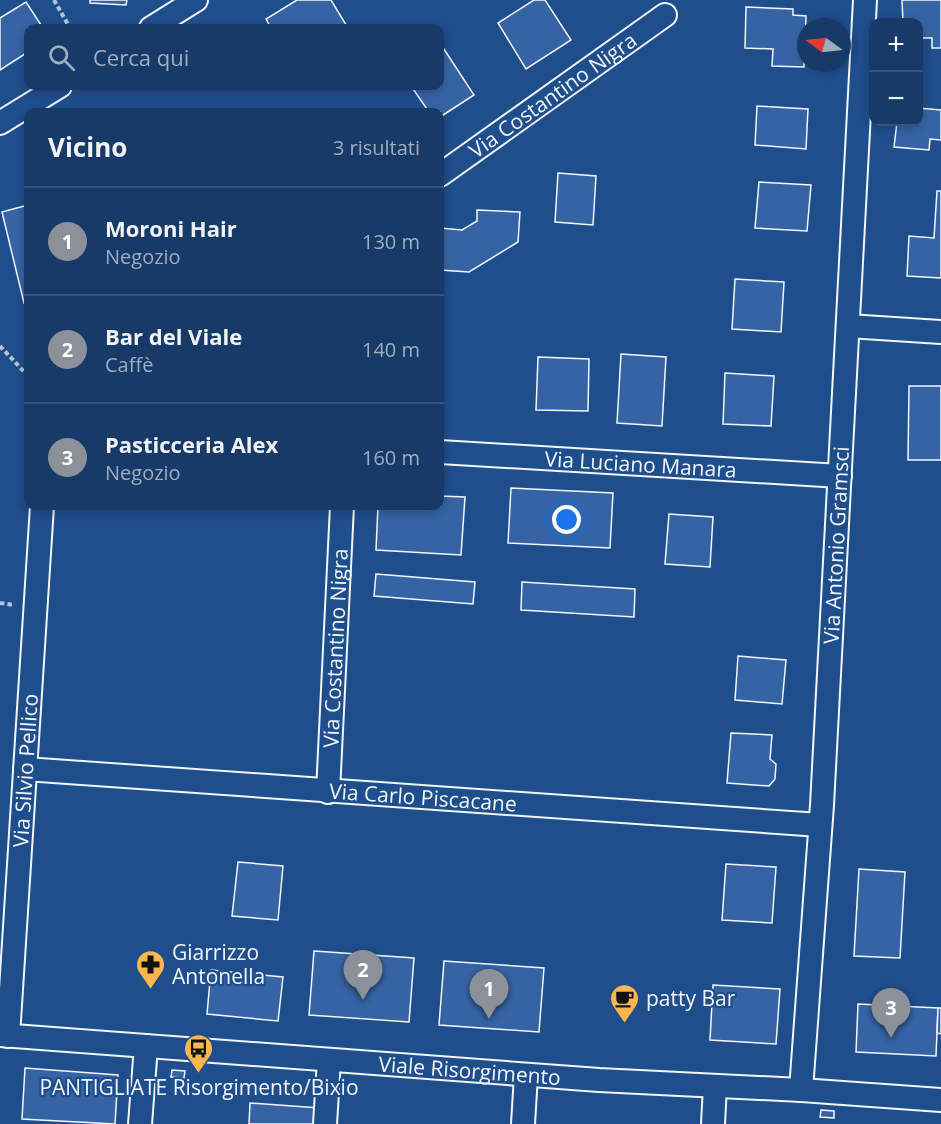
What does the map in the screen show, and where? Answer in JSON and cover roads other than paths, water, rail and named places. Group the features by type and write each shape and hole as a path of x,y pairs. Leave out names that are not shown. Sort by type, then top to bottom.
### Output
{"street":[{"path":"157,24 196,0"},
{"name":"Via Antonio Gramsci","path":"801,1089 820,825 865,0"},
{"name":"Via Costantino Nigra","path":"444,172 665,15"},
{"path":"24,108 54,90"},
{"path":"0,123 24,108"},
{"path":"848,326 941,332"},
{"name":"Via Luciano Manara","path":"444,452 840,476"},
{"name":"Via Silvio Pellico","path":"4,1035 25,769 42,510"},
{"name":"Via Costantino Nigra","path":"328,792 342,510"},
{"name":"Via Carlo Piscacane","path":"25,769 820,825"},
{"name":"Viale Risorgimento","path":"4,1035 526,1075 801,1089 941,1100"},
{"path":"140,1124 146,1046"},
{"path":"325,1124 329,1060"},
{"path":"523,1124 526,1075"},
{"path":"713,1124 715,1086"}],"place":[{"name":"Giarrizzo Antonella","path":"151,990"},
{"name":"Bar del Viale","path":"363,1000"},
{"name":"Moroni Hair","path":"489,1019"},
{"name":"patty Bar","path":"625,1024"},
{"name":"Pasticceria Alex","path":"891,1038"},
{"name":"PANTIGLIATE Risorgimento/Bixio","path":"199,1074"}]}
